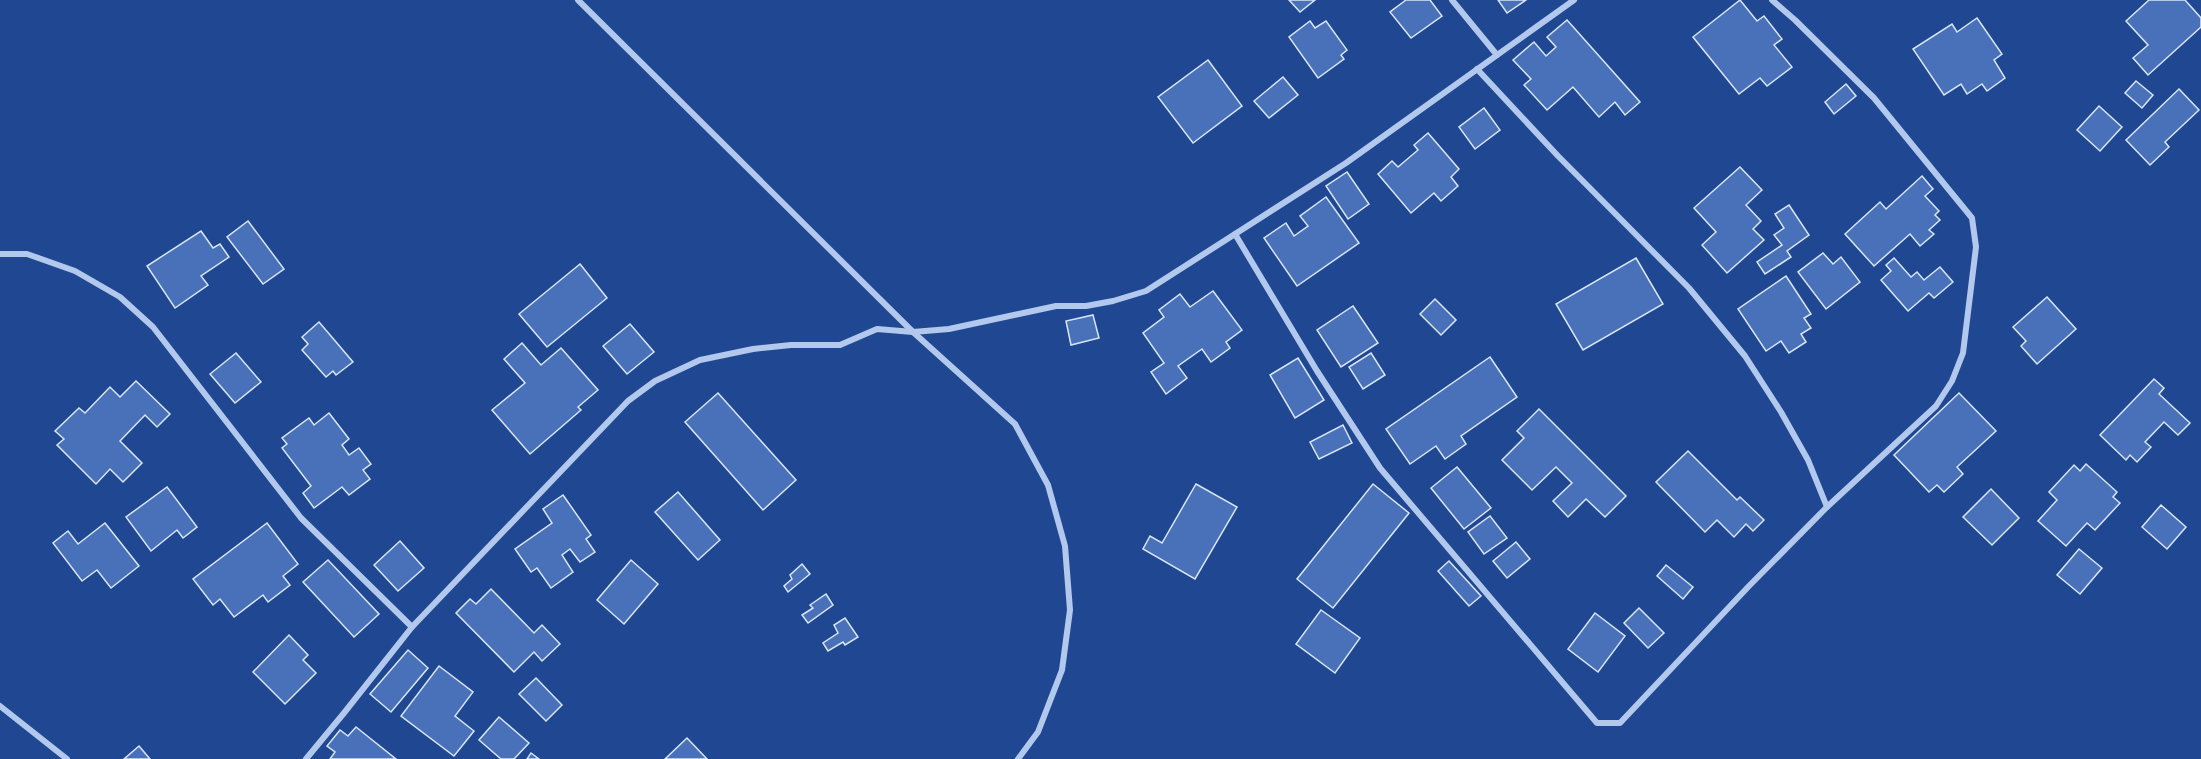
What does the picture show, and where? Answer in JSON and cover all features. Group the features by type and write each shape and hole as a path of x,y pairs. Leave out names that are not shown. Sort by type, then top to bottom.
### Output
{"street":[{"path":"578,0 913,332 1015,424 1048,485 1065,546 1070,610 1062,670 1038,732 1018,759"},
{"path":"1452,0 1497,55"},
{"path":"306,759 412,627 628,401 655,381 700,360 753,349 791,345 840,345 877,329 913,332 949,329 1056,306 1086,306 1113,301 1146,291 1346,163 1574,0"},
{"path":"1235,234 1317,370 1380,468 1597,723 1620,723 1827,507 1936,406 1952,381 1963,353 1976,247 1972,218 1874,98 1796,20 1772,0"},
{"path":"1477,69 1558,156 1689,288 1745,356 1808,460 1827,507"},
{"path":"0,254 27,254 75,271 120,297 153,327 301,518 412,627"},
{"path":"0,706 67,759"}],"building":[{"path":"1289,0 1315,0 1300,12"},
{"path":"1406,0 1430,0 1442,16 1411,38 1390,12"},
{"path":"1498,0 1526,0 1507,13"},
{"path":"1740,0 1757,21 1764,16 1782,39 1774,45 1792,67 1767,86 1760,78 1739,94 1693,37"},
{"path":"2149,0 2185,0 2201,18 2201,27 2148,75 2133,58 2148,45 2126,21"},
{"path":"1977,18 2002,54 1994,60 2005,78 1987,91 1982,84 1967,94 1961,84 1944,95 1913,49 1952,24 1957,32"},
{"path":"1567,20 1640,102 1625,115 1615,102 1599,117 1573,87 1547,110 1524,85 1531,79 1513,60 1534,42 1546,56 1556,47 1547,37"},
{"path":"1310,21 1315,28 1326,21 1347,50 1341,55 1344,59 1318,78 1289,37"},
{"path":"1208,60 1242,106 1193,143 1158,97"},
{"path":"1283,77 1298,95 1269,118 1254,101"},
{"path":"2136,81 2153,95 2142,108 2125,93"},
{"path":"1846,84 1856,96 1834,114 1825,102"},
{"path":"2179,89 2199,110 2165,142 2169,147 2150,165 2126,140"},
{"path":"2099,106 2122,127 2100,151 2077,130"},
{"path":"1484,108 1500,130 1475,149 1459,127"},
{"path":"1428,133 1459,169 1451,177 1458,186 1441,201 1434,193 1411,213 1378,174 1392,161 1398,167 1418,150 1414,145"},
{"path":"1740,167 1762,190 1746,205 1761,221 1753,229 1764,240 1727,273 1702,245 1716,232 1694,208"},
{"path":"1347,172 1369,204 1348,219 1326,186"},
{"path":"1922,176 1933,189 1925,196 1939,211 1935,215 1940,220 1929,230 1934,234 1920,246 1910,234 1874,266 1845,234 1880,202 1886,209"},
{"path":"1326,197 1359,243 1297,286 1264,238 1286,223 1294,236 1308,226 1300,216"},
{"path":"1789,205 1809,235 1787,251 1791,257 1765,274 1757,262 1782,245 1774,235 1784,228 1775,214"},
{"path":"248,221 284,269 263,284 227,237"},
{"path":"201,231 213,248 220,244 229,257 201,276 208,285 175,308 147,266"},
{"path":"1823,253 1833,264 1841,257 1860,282 1826,309 1798,272"},
{"path":"1636,258 1663,304 1583,350 1556,304"},
{"path":"1894,258 1911,277 1917,272 1924,280 1940,267 1953,282 1934,298 1929,293 1908,311 1881,280 1891,271 1886,265"},
{"path":"580,264 607,298 547,347 519,314"},
{"path":"1786,276 1811,314 1804,318 1811,328 1801,334 1806,342 1789,353 1781,341 1766,351 1738,309"},
{"path":"1213,291 1242,330 1226,342 1230,348 1211,362 1202,349 1178,366 1187,378 1166,394 1151,372 1164,363 1143,333 1164,317 1159,310 1180,294 1190,307"},
{"path":"2047,297 2076,329 2037,364 2021,346 2026,341 2013,327"},
{"path":"1435,299 1456,320 1441,335 1420,314"},
{"path":"1353,306 1378,343 1341,367 1317,330"},
{"path":"1093,315 1099,338 1071,345 1066,321"},
{"path":"319,322 353,362 336,375 333,371 326,377 302,350 308,344 302,337"},
{"path":"630,324 654,352 627,374 603,346"},
{"path":"522,343 541,365 561,348 598,390 578,407 581,410 530,454 492,410 525,383 504,359"},
{"path":"236,353 261,382 235,403 210,374"},
{"path":"1371,353 1385,375 1363,389 1349,367"},
{"path":"1490,357 1517,397 1461,436 1466,444 1445,459 1436,446 1410,464 1386,429"},
{"path":"1298,358 1324,400 1295,418 1270,375"},
{"path":"2154,379 2164,388 2159,394 2190,423 2178,435 2164,422 2145,442 2151,447 2137,462 2130,455 2126,460 2100,435"},
{"path":"136,381 170,414 157,427 145,415 120,441 142,463 123,482 110,469 96,484 57,445 64,439 55,431 79,408 85,413 110,387 120,397"},
{"path":"718,393 796,480 763,510 685,422"},
{"path":"1959,393 1996,431 1957,467 1963,474 1944,492 1937,485 1929,492 1894,455"},
{"path":"1539,409 1626,496 1605,517 1586,499 1568,517 1553,501 1572,483 1556,467 1532,490 1502,460 1524,438 1517,431"},
{"path":"329,413 349,439 342,445 349,455 359,448 371,464 363,470 370,479 349,495 342,487 314,508 303,493 311,486 282,448 287,444 282,438 309,418 314,425"},
{"path":"1343,425 1352,443 1319,459 1310,442"},
{"path":"1688,451 1737,500 1740,497 1764,520 1753,531 1746,524 1734,537 1717,520 1705,532 1656,482"},
{"path":"2086,464 2117,492 2113,497 2120,503 2095,530 2087,523 2066,546 2038,521 2057,500 2049,492 2074,465 2080,471"},
{"path":"1457,467 1491,508 1464,529 1431,488"},
{"path":"1196,484 1237,507 1195,579 1143,549 1150,536 1162,543"},
{"path":"1373,484 1409,513 1333,608 1297,579"},
{"path":"167,487 197,527 183,538 177,530 151,551 126,517"},
{"path":"1991,489 2019,518 1992,545 1963,517"},
{"path":"678,492 720,540 698,560 655,512"},
{"path":"563,495 591,535 586,539 595,552 580,562 570,549 562,555 573,572 551,588 537,568 531,572 515,549 552,523 543,509"},
{"path":"2161,505 2186,527 2167,549 2142,527"},
{"path":"1490,516 1507,538 1484,554 1468,532"},
{"path":"105,523 139,566 111,588 97,570 82,581 53,543 68,531 78,544"},
{"path":"267,523 298,564 283,576 290,585 268,602 263,595 234,617 220,599 213,605 193,579"},
{"path":"400,541 424,568 398,591 374,565"},
{"path":"1516,542 1530,559 1507,578 1493,561"},
{"path":"2079,549 2102,568 2080,594 2057,575"},
{"path":"328,560 379,614 354,637 303,582"},
{"path":"631,560 658,584 624,624 597,600"},
{"path":"1449,561 1481,596 1469,606 1438,571"},
{"path":"802,564 810,574 788,592 784,586 792,579 790,575"},
{"path":"1666,565 1693,587 1683,599 1657,576"},
{"path":"491,589 534,633 542,625 560,644 542,661 534,652 514,672 456,613 470,599 476,604"},
{"path":"826,594 833,605 808,623 802,615 813,608 810,605"},
{"path":"1639,608 1664,633 1648,648 1624,623"},
{"path":"1321,610 1360,638 1335,673 1296,644"},
{"path":"1595,613 1625,636 1598,672 1568,649"},
{"path":"845,618 858,637 845,645 843,642 828,651 823,643 838,633 834,625"},
{"path":"289,635 308,655 303,660 316,673 285,704 253,672"},
{"path":"408,650 428,668 391,712 370,694"},
{"path":"439,666 473,692 455,716 474,731 454,756 401,716"},
{"path":"536,678 562,705 546,721 519,694"},
{"path":"499,717 529,743 514,759 501,759 479,740"},
{"path":"356,727 396,759 330,759 335,752 327,746 340,730 348,736"},
{"path":"687,738 707,759 665,759"},
{"path":"139,746 150,759 124,759"},
{"path":"531,753 539,759 527,759"}]}
